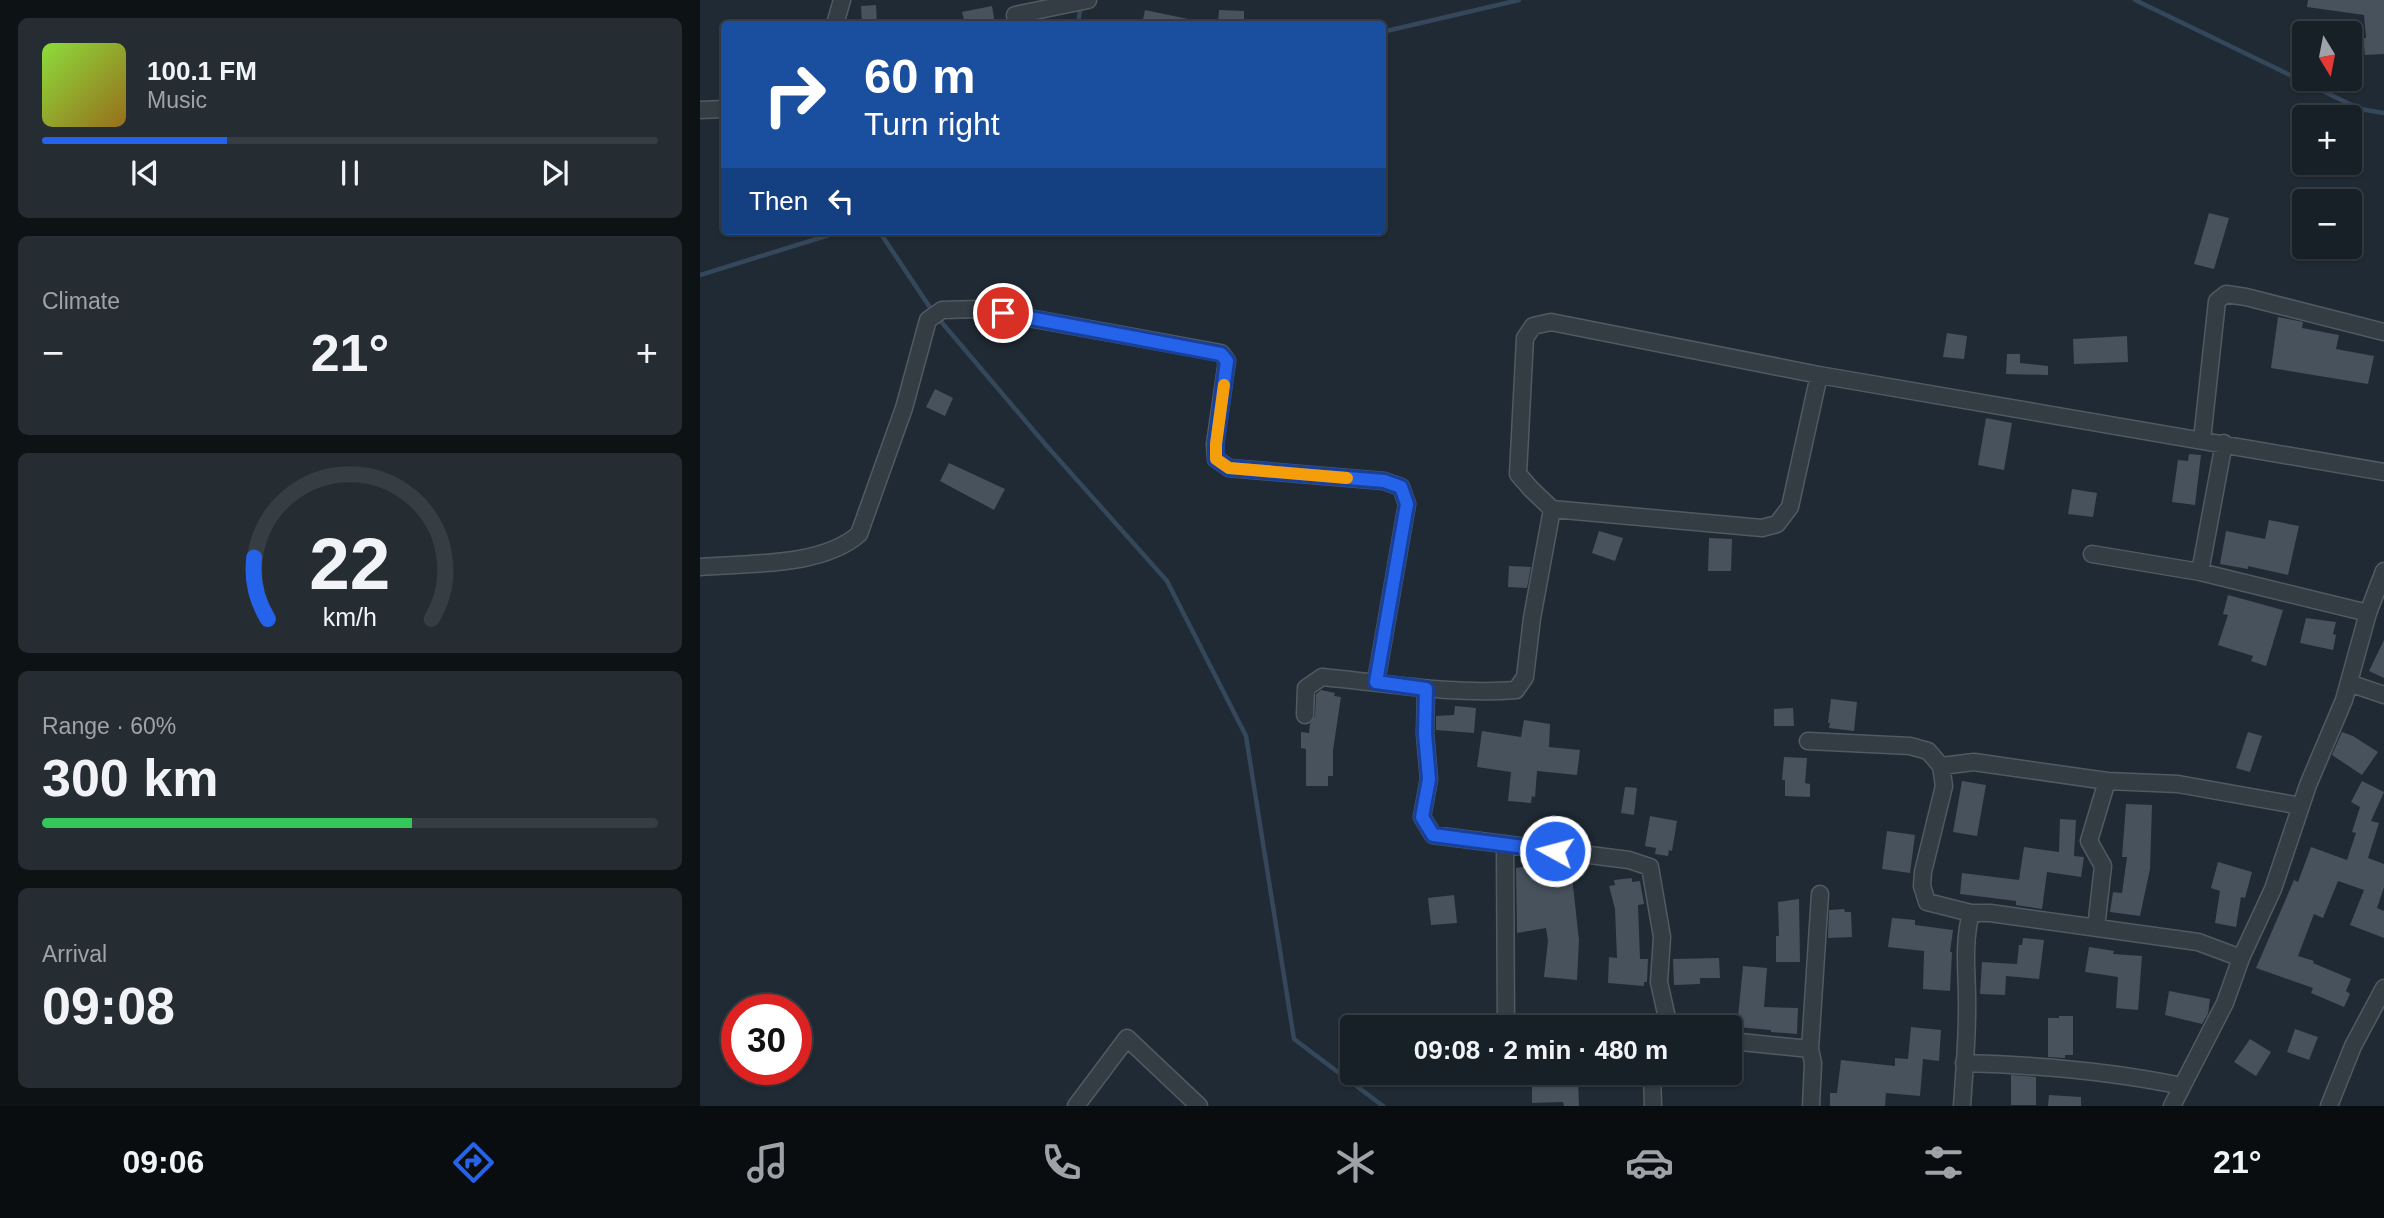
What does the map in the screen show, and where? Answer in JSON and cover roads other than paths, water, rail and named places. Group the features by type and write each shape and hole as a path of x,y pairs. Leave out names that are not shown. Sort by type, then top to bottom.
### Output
{"street":[{"path":"836,21 842,0"},
{"path":"1014,13 1088,0"},
{"path":"700,110 721,108"},
{"path":"2202,440 2217,301 2226,294 2384,332"},
{"path":"700,567 776,561 827,552 848,544 859,534 904,408 928,320 942,310 980,309 1221,354 1227,361 1216,459 1229,468 1384,481 1401,487 1407,504 1376,682"},
{"path":"1819,375 1790,507 1777,524 1762,528 1552,509 1518,474 1525,338 1533,326 1551,321 1819,375 2384,472"},
{"path":"2200,572 2224,443"},
{"path":"1304,715 1306,688 1322,677 1426,689 1493,692 1516,690 1525,677 1532,618 1552,509"},
{"path":"2092,554 2200,572 2368,613"},
{"path":"2172,1106 2225,1003 2241,958 2273,889 2301,806 2349,683 2368,613 2384,571"},
{"path":"2349,683 2384,695"},
{"path":"1426,689 1425,734 1429,779 1422,817 1433,835 1629,860 1650,867 1662,937 1659,982 1666,1015"},
{"path":"1808,741 1910,746 1928,751 1941,766 1944,786 1923,872 1922,886 1927,902 1971,913 1990,913 2198,942 2241,958"},
{"path":"1941,766 1974,762 2108,781 2178,784 2301,806"},
{"path":"2096,928 2103,866 2089,841 2108,781"},
{"path":"1505,844 1506,1015"},
{"path":"1811,1106 1814,1063 1810,1049 1820,894"},
{"path":"1962,1106 1967,1013 1965,958 1971,913"},
{"path":"2329,1106 2353,1046 2384,988"},
{"path":"1076,1106 1127,1038 1199,1106"},
{"path":"1742,1042 1810,1049"},
{"path":"1964,1063 2073,1068 2182,1086"},
{"path":"1652,1085 1653,1106"}],"waterway":[{"path":"1386,31 1519,0"},
{"path":"2135,0 2360,109 2384,113"},
{"path":"1078,21 1081,4"},
{"path":"700,275 829,235"},
{"path":"882,235 933,312"},
{"path":"938,318 1167,581 1246,736 1294,1039 1383,1106"}]}
